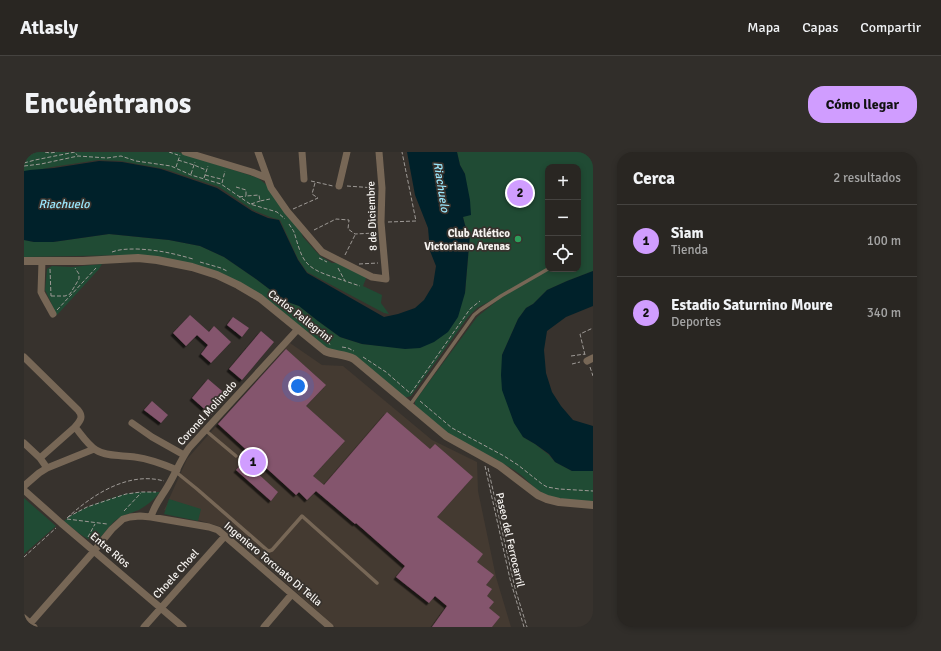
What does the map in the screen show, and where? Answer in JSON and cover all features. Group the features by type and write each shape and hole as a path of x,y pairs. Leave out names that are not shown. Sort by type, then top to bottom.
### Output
{"street":[{"path":"258,152 271,188 287,211 322,252 340,263"},
{"path":"302,152 304,179"},
{"path":"339,186 347,152"},
{"name":"8 de Diciembre","path":"340,263 372,277 386,279 381,222 382,188 379,152"},
{"path":"183,155 211,157 226,164 267,178"},
{"name":"Carlos Pellegrini","path":"24,260 42,264 138,258 192,267 217,275 260,298 325,351 350,356 446,436 509,472 538,495 559,502 593,505"},
{"path":"42,264 41,292 53,314"},
{"name":"Coronel Molinedo","path":"151,517 154,507 165,492 189,448 298,329"},
{"path":"24,357 78,410 81,418 75,427 40,458"},
{"path":"132,423 152,437 184,455"},
{"path":"75,427 94,449 105,453 153,461 166,465 176,471"},
{"path":"24,443 40,458 47,468"},
{"path":"24,486 39,472 94,449"},
{"name":"Entre Ríos","path":"24,490 64,521 84,543 183,627"},
{"path":"29,624 115,526 130,517 151,517"},
{"name":"Ingeniero Torcuato Di Tella","path":"151,517 214,528 330,627"},
{"name":"Choele Choel","path":"144,627 225,536"},
{"path":"264,627 292,594"}],"lane":[{"path":"24,156 32,152"},
{"path":"409,406 474,316 480,310 501,296 545,270"},
{"path":"205,430 236,456"},
{"path":"176,471 267,550 272,550 302,516 377,583"}],"path":[{"path":"45,152 57,152"},
{"path":"24,163 75,152 78,156"},
{"path":"121,156 122,152"},
{"path":"169,152 183,155"},
{"path":"180,152 183,155"},
{"path":"381,222 416,221 402,152"},
{"path":"176,168 178,160 183,155"},
{"path":"24,166 42,164 78,156 107,158 121,156 136,161 161,164 176,168 221,184 250,204 277,212 288,223 294,232 305,262 320,272 360,286"},
{"path":"191,174 196,156"},
{"path":"204,178 211,157"},
{"path":"178,160 206,170"},
{"path":"221,184 226,164"},
{"path":"205,174 222,180"},
{"path":"304,179 315,183 339,186 382,188"},
{"path":"287,211 318,198 312,194 315,183"},
{"path":"236,187 246,190 246,196"},
{"path":"239,197 259,195 260,201"},
{"path":"250,204 277,196"},
{"path":"314,230 336,219 349,220 348,230 355,234 382,232"},
{"path":"345,280 337,269 355,234"},
{"path":"319,259 332,264 340,263"},
{"path":"359,264 385,262"},
{"path":"42,264 50,268 51,296"},
{"path":"53,314 97,266"},
{"path":"43,296 65,296 70,294 79,279 79,274 75,268"},
{"path":"411,393 470,309 480,302"},
{"path":"572,356 585,354 580,334 593,328"},
{"path":"572,364 590,360 593,376"},
{"path":"484,457 515,588 527,627"},
{"name":"Paseo del Ferrocarril","path":"484,457 510,579 524,627"},
{"path":"24,556 80,506 98,493 121,483 140,479 170,482"},
{"path":"64,521 87,507 126,494 141,492 165,492"},
{"path":"121,514 141,492"},
{"path":"64,521 115,526"},
{"path":"84,543 96,523"}],"shaded area":[{"path":"290,343 322,365 343,366 432,440 477,462 478,491 496,577 511,627 335,627 266,565 265,566 225,528 164,510 187,459"}],"green space":[{"path":"24,152 178,152 258,178 268,186 303,237 320,256 332,263 338,263 367,276 363,286 382,295 381,303 389,314 384,313 307,272 298,259 280,220 253,210 219,187 165,169 121,161 98,160 24,173"},
{"path":"457,152 593,152 593,271 547,290 533,304 526,308 518,319 502,355 523,437 535,444 555,462 572,471 593,471 593,501 568,500 548,496 536,489 514,470 446,432 415,407 415,401 477,317 498,300 498,297 477,308 468,317 411,396 404,398 361,362 330,351 260,296 218,274 130,255 24,257 24,240 34,242 53,242 109,234 169,240 200,246 224,257 285,301 299,306 340,337 362,344 383,346 465,293 470,234 463,217 465,174 460,165"},
{"path":"102,264 57,315 45,290 47,269 52,266 72,267"},
{"path":"160,492 139,510 124,515 116,520 94,541 87,539 64,521 76,512 101,502 125,494"},
{"path":"24,498 56,526 24,554"},
{"path":"169,499 201,509 198,521 164,514"}],"water":[{"name":"Riachuelo","path":"407,152 457,152 460,165 465,174 471,215 463,217 470,234 465,293 458,317 448,332 434,342 420,348 405,349 362,344 340,337 299,306 285,301 224,257 200,246 169,240 109,234 53,242 34,242 24,240 24,171 99,161 122,162 161,169 217,188 252,211 268,218 279,220 298,260 307,273 384,317 398,314 415,308 424,300 433,285 436,266 430,251 428,228 415,195"},
{"path":"593,271 593,306 566,317 547,331 544,350 546,373 552,392 561,406 573,420 593,426 593,471 572,471 555,462 549,454 523,437 514,423 502,390 502,355 518,319 526,308 533,304 547,290"}],"building":[{"path":"190,315 209,332 214,326 231,342 211,363 201,354 208,345 197,335 186,346 173,333"},
{"path":"233,317 249,328 242,337 227,325"},
{"path":"261,331 274,342 242,380 229,369"},
{"path":"286,349 326,385 306,406 345,441 313,476 324,485 387,412 430,449 435,444 473,477 437,517 483,554 477,562 494,575 486,585 492,589 487,596 494,602 489,608 500,617 492,627 432,627 447,606 435,596 429,603 396,577 405,566 356,523 355,524 316,491 307,500 299,492 296,495 218,424"},
{"path":"208,379 228,396 211,415 192,398"},
{"path":"152,401 168,415 161,423 144,410"},
{"path":"244,461 278,492 271,501 236,470"}],"place":[{"name":"Estadio Saturnino Moure","path":"520,193"},
{"name":"Club Atlético Victoriano Arenas","path":"518,239"},
{"name":"Siam","path":"253,462"}]}
